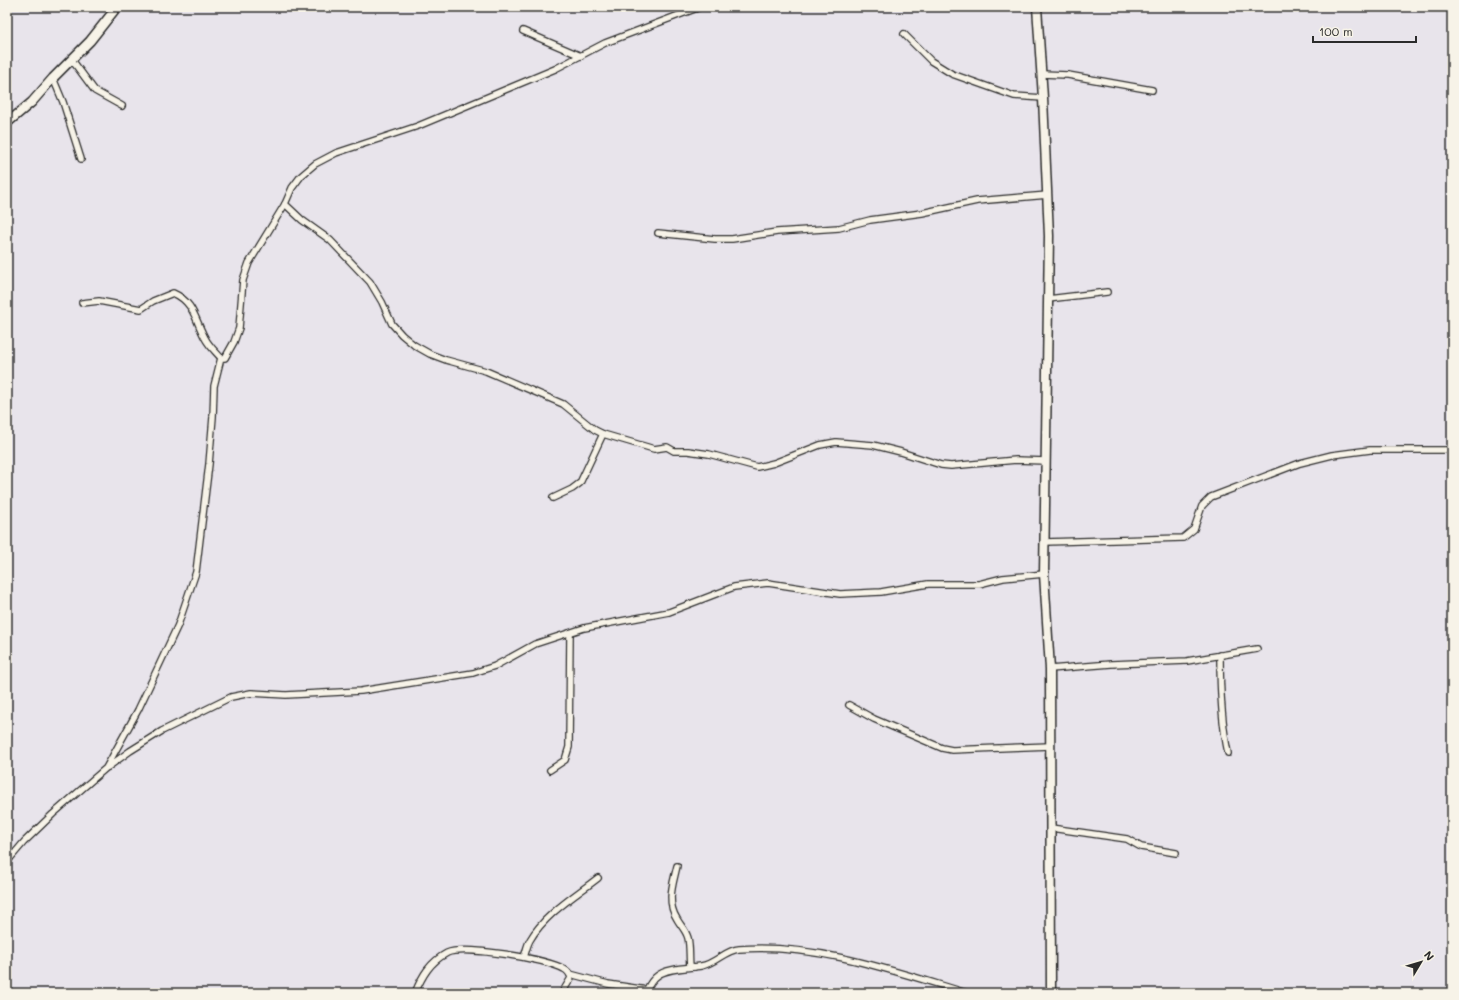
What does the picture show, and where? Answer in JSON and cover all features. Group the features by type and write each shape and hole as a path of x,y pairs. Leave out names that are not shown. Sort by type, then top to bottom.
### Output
{"main road":[{"path":"7,123 32,102 53,78 72,60 90,41 117,7"},
{"path":"1037,7 1043,98 1049,236 1044,574 1050,669 1051,993"}],"street":[{"path":"221,358 225,358 234,342 239,328 243,280 249,263 285,204 292,188 301,176 315,164 336,153 418,126 555,69 605,43 700,7"},
{"path":"524,31 581,56"},
{"path":"904,34 931,61 952,74 1014,96 1043,98"},
{"path":"72,60 95,91 122,106"},
{"path":"1041,74 1068,75 1152,90"},
{"path":"53,78 63,102 81,159"},
{"path":"658,233 715,239 732,239 784,231 839,228 870,220 922,213 977,201 1048,196"},
{"path":"285,204 302,220 330,240 370,282 382,302 392,324 414,345 430,354 486,371 563,404 595,430 603,434 654,449 667,447 674,451 709,454 756,467 774,463 820,445 836,442 851,442 873,445 941,465 951,466 1016,460 1046,461"},
{"path":"1048,299 1107,292"},
{"path":"82,303 99,301 141,309 153,301 173,293 182,297 191,308 206,340 221,358"},
{"path":"106,768 138,710 156,673 178,625 196,572 209,464 214,386 221,358"},
{"path":"553,498 572,489 580,483 603,434"},
{"path":"1045,542 1183,538 1194,529 1202,506 1211,497 1300,463 1332,455 1370,450 1452,450"},
{"path":"7,862 24,842 53,814 106,768 162,731 231,697 251,693 286,695 361,691 473,673 495,666 535,644 584,628 669,612 734,587 768,583 840,594 881,592 928,584 979,584 1003,578 1044,574"},
{"path":"550,770 565,760 569,747 570,633"},
{"path":"1050,669 1110,664 1188,661 1257,649"},
{"path":"1220,655 1220,694 1228,753"},
{"path":"849,705 874,719 942,748 952,750 1050,746"},
{"path":"114,752 130,751"},
{"path":"1051,828 1127,839 1141,847 1176,853"},
{"path":"677,866 670,894 671,901 676,917 688,938 690,966 694,967"},
{"path":"524,957 530,940 543,923 558,909 598,878"},
{"path":"415,993 420,980 427,970 435,961 448,952 464,950 482,951 524,957 557,966 570,974 608,984 646,991 657,975 710,963 738,949 771,948 822,954 866,964 967,993"},
{"path":"562,993 572,978 570,974"}]}
